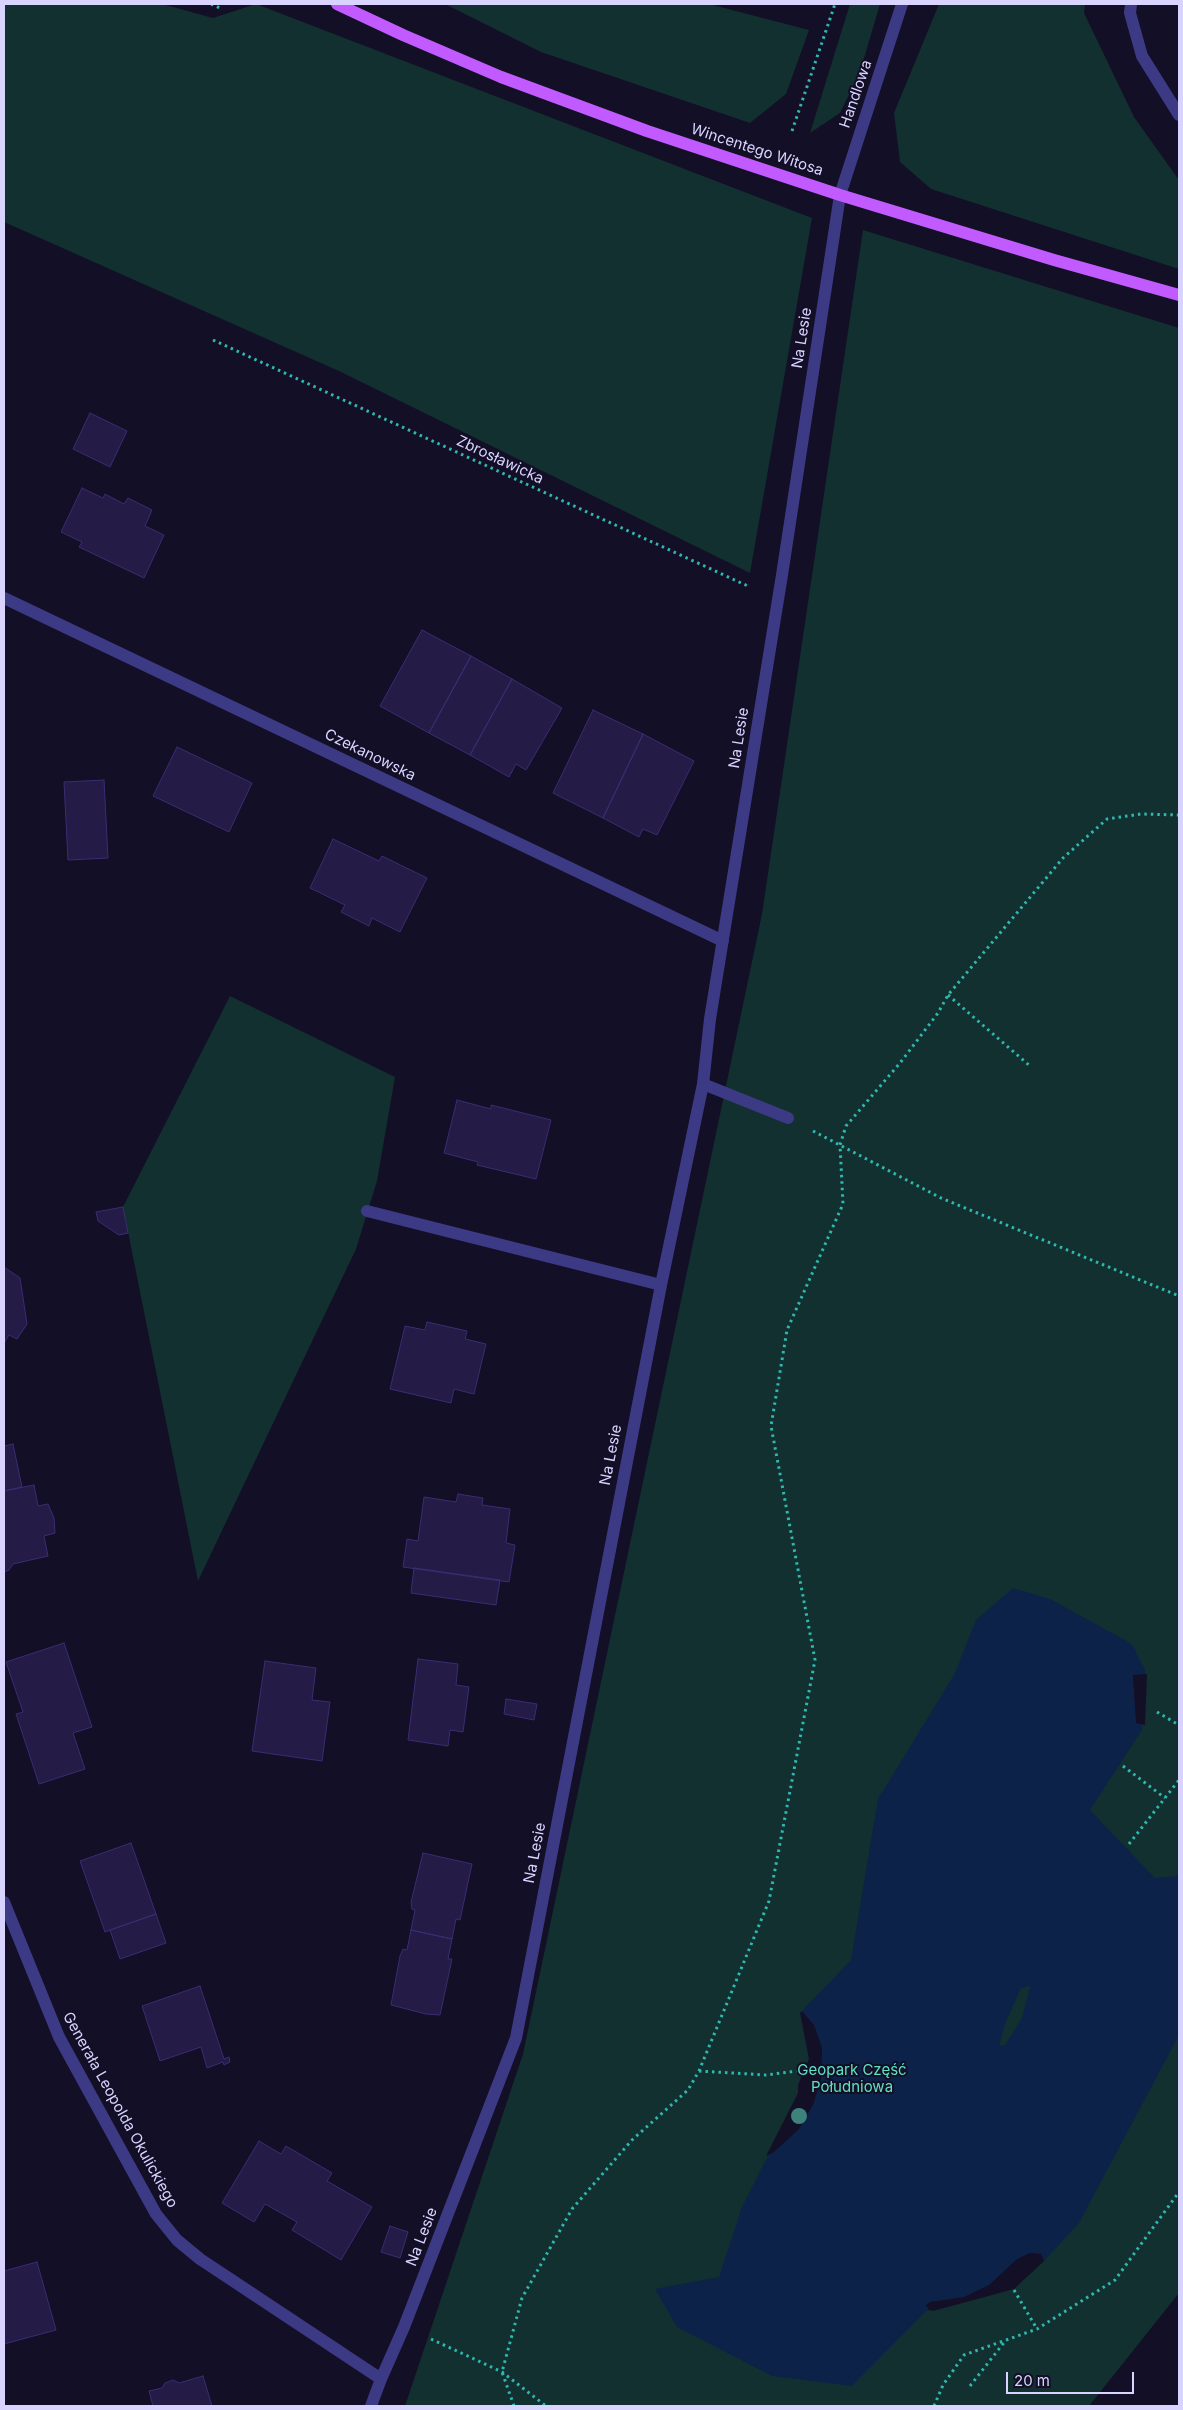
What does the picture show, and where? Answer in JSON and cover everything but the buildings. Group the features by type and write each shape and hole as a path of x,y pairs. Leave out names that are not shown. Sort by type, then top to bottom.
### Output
{"main road":[{"name":"Wincentego Witosa","path":"337,4 501,77 647,132 840,195 1179,296"}],"street":[{"name":"Handlowa","path":"840,195 902,4"},
{"path":"1131,4 1130,13 1142,56 1179,115"},
{"name":"Na Lesie","path":"371,2406 404,2327 516,2038 660,1284 703,1084 723,941 840,195"},
{"name":"Czekanowska","path":"4,598 723,941"},
{"path":"703,1084 788,1118"},
{"path":"367,1211 660,1284"},
{"name":"Generała Leopolda Okulickiego","path":"4,1902 59,2037 156,2214 177,2240 200,2259 381,2379"}],"path":[{"path":"210,4 222,9"},
{"path":"792,131 834,4"},
{"name":"Zbrosławicka","path":"213,340 778,599"},
{"path":"514,2406 502,2372 522,2298 572,2208 632,2140 688,2090 698,2071 769,1900 815,1660 772,1426 787,1330 843,1204 840,1145 846,1126 900,1064 938,1013 948,996 1063,858 1107,819 1141,814 1179,815"},
{"path":"948,996 1030,1066"},
{"path":"788,1118 941,1198 1179,1296"},
{"path":"1157,1712 1179,1725"},
{"path":"1123,1766 1165,1798"},
{"path":"1129,1844 1179,1780"},
{"path":"698,2071 766,2074 797,2071"},
{"path":"934,2406 943,2385 964,2355 1037,2329 1116,2280 1179,2192"},
{"path":"1014,2290 1037,2329"},
{"path":"404,2327 502,2372 546,2406"},
{"path":"970,2386 1007,2340"}],"green space":[{"path":"4,4 162,4 213,18 256,4 812,218 750,573 341,372 4,222"},
{"path":"445,4 709,4 809,30 786,94 750,123 541,52"},
{"path":"850,4 880,4 860,72 840,113 810,133"},
{"path":"939,4 1085,4 1084,13 1134,117 1179,180 1179,269 931,189 900,162 894,113"},
{"name":"Geopark Część Południowa","path":"863,230 1179,328 1179,2293 1089,2406 405,2406 523,2054 762,914"},
{"path":"230,996 395,1077 377,1181 356,1249 198,1581 123,1207"}],"water":[{"path":"1013,1588 1050,1599 1132,1644 1145,1670 1142,1730 1090,1810 1155,1878 1176,1876 1179,1873 1179,2035 1079,2223 1043,2262 1013,2287 926,2311 852,2386 772,2376 677,2327 655,2289 719,2277 742,2207 800,2093 811,2059 802,2011 851,1960 878,1799 955,1673 976,1620","holes":["1030,1986 1022,2018 1005,2045 999,2046 1005,2024 1021,1988"]}],"pier":[{"path":"1147,1674 1145,1725 1136,1723 1133,1675"},
{"path":"802,2011 814,2025 822,2048 821,2079 813,2105 799,2129 774,2152 766,2156 798,2093 798,2085 809,2059 800,2013"},
{"path":"1030,2253 1041,2254 1044,2261 1014,2289 933,2311 929,2310 926,2305 930,2302 964,2297 989,2285 1017,2259"}]}
